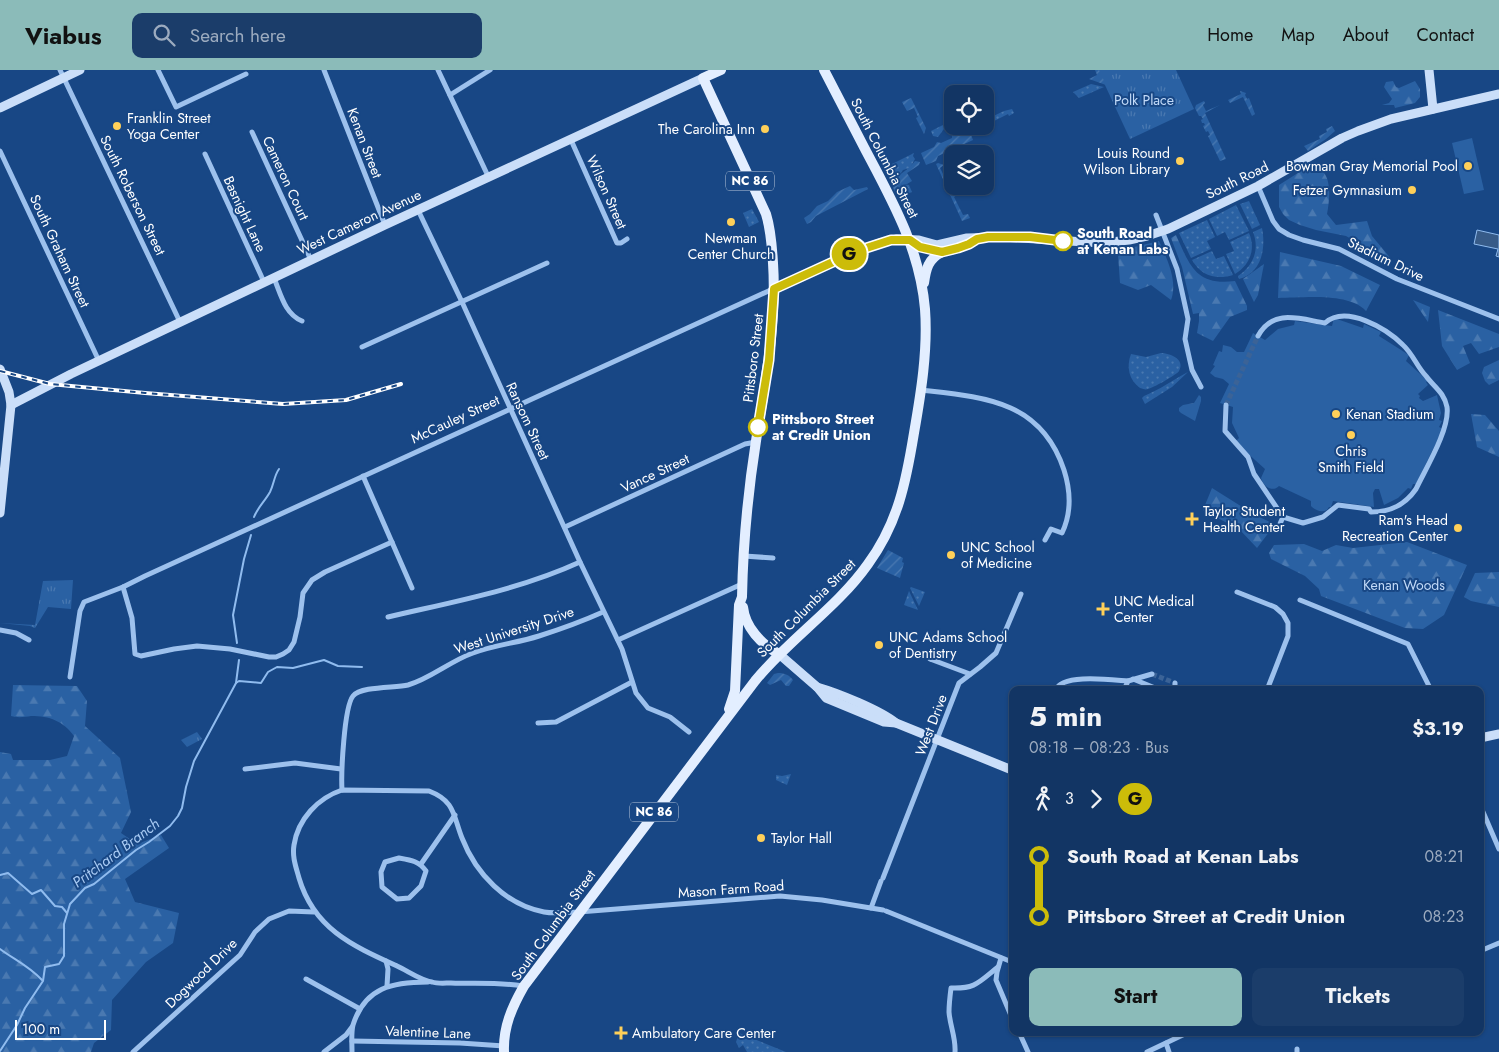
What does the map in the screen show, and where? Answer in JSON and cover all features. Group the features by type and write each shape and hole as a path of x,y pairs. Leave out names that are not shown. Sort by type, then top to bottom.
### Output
{"main road":[{"name":"West Cameron Avenue","path":"703,78 721,70"},
{"name":"South Columbia Street","path":"504,1049 505,1031 511,1009 524,986 729,713 779,654 848,588 868,564 883,540 897,509 908,474 921,390 926,339 923,294 910,240 824,70"},
{"name":"Pittsboro Street","path":"703,78 766,214 771,235 774,289 768,372 749,491 742,597 739,605 735,691 729,705 729,713"},
{"path":"923,294 928,264 942,252"},
{"path":"742,597 744,613 749,627 771,650 779,654"}],"street":[{"path":"0,108 62,74 80,70"},
{"path":"158,70 176,107 246,74"},
{"name":"Kenan Street","path":"324,70 385,225"},
{"path":"438,70 488,176"},
{"path":"450,95 490,70"},
{"path":"1430,70 1433,109"},
{"name":"South Roberson Street","path":"62,74 180,322"},
{"name":"West Cameron Avenue","path":"11,405 44,387 488,176 571,140 703,78"},
{"name":"South Road","path":"910,240 919,240 937,245 966,238 988,237 1017,237 1102,243 1129,240 1163,231 1258,186 1342,138 1358,131 1391,119 1499,94"},
{"name":"Cameron Court","path":"252,132 311,260"},
{"name":"Wilson Street","path":"571,140 617,243 627,239"},
{"name":"South Graham Street","path":"0,151 99,361"},
{"name":"Basnight Lane","path":"205,154 264,282"},
{"name":"Stadium Drive","path":"1258,186 1273,221 1279,229 1289,235 1340,249 1397,279 1499,319"},
{"name":"Ransom Street","path":"418,210 462,302 603,612 618,640 636,692 644,704 652,711 670,717 689,732"},
{"path":"1156,215 1175,262 1188,319 1185,339 1192,370 1201,387"},
{"name":"McCauley Street","path":"70,677 81,606 84,602 123,587 870,246 897,239 910,240"},
{"name":"South Road","path":"942,252 969,244 977,239"},
{"path":"910,240 920,247 942,252"},
{"path":"362,347 547,263"},
{"path":"274,278 289,311 293,317 302,321"},
{"path":"1226,405 1225,431 1248,457 1254,474 1283,517 1303,523 1323,517 1338,506 1381,512 1398,506 1410,498 1446,426 1447,408 1440,390 1428,379 1402,344 1368,322 1356,317 1342,316 1332,317 1326,323 1292,316 1272,322 1264,327 1258,336"},
{"path":"0,369 9,392 11,405 3,462 0,513"},
{"path":"921,390 972,396 998,402 1018,411 1044,431 1053,444 1061,463 1066,478 1070,503 1069,515 1062,533 1051,529 1044,540"},
{"name":"Vance Street","path":"565,527 745,444 756,442"},
{"path":"363,476 412,588"},
{"path":"1279,526 1283,517"},
{"path":"123,587 132,618 136,654 141,656 197,646 230,649 276,657 289,650 294,642 303,593 312,580 325,572 392,542"},
{"path":"744,556 773,558"},
{"path":"388,617 514,586 580,562"},
{"path":"618,640 742,584"},
{"path":"1237,592 1275,607 1283,614 1288,623 1288,636 1269,686"},
{"name":"West Drive","path":"871,908 959,683 996,653 1021,594"},
{"path":"1300,600 1408,644 1428,686"},
{"name":"West University Drive","path":"342,790 341,768 350,701 354,695 359,692 419,682 448,664 475,652 538,636 603,612"},
{"path":"0,630 16,633 29,640"},
{"path":"779,654 817,687 826,698 838,704 884,722 896,723 1009,769"},
{"path":"930,659 970,674"},
{"path":"1058,686 1062,682 1073,679 1131,680 1152,674"},
{"path":"1127,686 1131,680"},
{"path":"1131,680 1148,686"},
{"path":"538,724 556,722 632,682"},
{"path":"1484,737 1499,734"},
{"path":"246,769 295,763 341,768"},
{"path":"421,864 456,815 451,805 444,798 429,791 342,790 330,794 311,809 303,821 294,845 296,869 304,892 314,912 343,938 386,961 432,982"},
{"path":"1484,814 1499,849"},
{"name":"Mason Farm Road","path":"456,815 464,844 474,862 501,892 523,906 546,912 579,912 780,896 822,900 885,911 1009,961"},
{"path":"399,858 421,864 426,871 422,886 409,898 397,899 382,887 381,872 385,862 399,858"},
{"name":"Dogwood Drive","path":"133,1052 240,955 255,932 269,919 289,910 314,912"},
{"path":"1484,949 1499,943"},
{"path":"1001,958 996,977 1009,1011"},
{"path":"386,961 388,986"},
{"path":"956,1052 956,1037 953,1034 949,1013 951,988 967,989 978,984 998,967"},
{"path":"306,979 360,1009"},
{"path":"324,1052 346,1035 360,1009 373,994 388,986 406,982 432,982 508,983 524,986"},
{"path":"352,1026 352,1052"},
{"path":"1021,1036 1028,1052"},
{"path":"1147,1052 1181,1036"},
{"name":"Valentine Lane","path":"352,1041 460,1043 504,1049"},
{"path":"1166,1043 1169,1052"}],"green space":[{"path":"1095,70 1099,70 1106,85 1089,79 1097,75"},
{"name":"Polk Place","path":"1098,70 1176,70 1194,109 1130,139"},
{"path":"1393,81 1396,87 1399,88 1415,81 1420,89 1420,97 1415,103 1395,108 1394,105 1382,105 1389,103 1392,99 1384,87 1386,82"},
{"path":"1091,84 1104,87 1079,98 1073,92"},
{"path":"1240,91 1246,93 1247,99 1249,98 1255,114 1252,116 1243,97 1230,103 1228,100 1241,94"},
{"path":"911,98 926,128 924,134 916,118 918,117 914,108 907,111 902,102"},
{"path":"1204,101 1203,105 1206,111 1220,105 1205,113 1226,159 1220,161 1208,136 1210,135 1203,126 1205,125 1201,120 1203,119 1195,108 1196,105"},
{"path":"1012,109 1014,113 994,121 994,116"},
{"path":"944,124 944,129 938,137 933,136 931,131"},
{"path":"1332,126 1335,131 1308,151 1304,146 1320,139 1319,136 1327,132 1326,129"},
{"path":"952,135 971,135 973,140 962,145 944,145 944,153 938,156 936,161 926,165 921,153 934,147 937,142 941,143 952,138"},
{"name":"Bowman Gray Memorial Pool","path":"1472,138 1484,190 1464,194 1452,143"},
{"path":"914,153 915,159 910,168 903,170 898,177 895,176 890,165"},
{"path":"915,161 920,162 919,165 907,173 912,181 902,184 894,190 893,187 897,185 891,173 889,174 886,170 887,166 890,165 894,175 897,177"},
{"path":"936,164 944,165 940,168 944,176 944,182"},
{"path":"1309,166 1317,167 1323,171 1326,177 1329,192 1327,214 1336,225 1367,221 1372,236 1392,260 1388,262 1380,259 1369,249 1346,236 1300,225 1289,220 1283,214 1279,207 1279,185"},
{"path":"902,184 909,185 912,192 907,194 909,200 902,203 894,190"},
{"path":"850,186 854,190 867,187 868,189 816,216 807,224 804,218 817,206 828,201 837,192"},
{"path":"950,195 957,195 954,197 963,215 968,214 970,218 962,221"},
{"path":"1249,201 1260,225 1252,229 1240,204"},
{"path":"1236,205 1249,231 1229,240 1225,232 1217,236 1209,219"},
{"path":"752,209 759,222 749,227 743,213"},
{"path":"1207,220 1215,237 1207,241 1211,249 1191,258 1179,233"},
{"path":"1262,228 1263,251 1261,259 1253,271 1239,279 1238,276 1248,267 1254,257 1256,245 1253,232"},
{"path":"1249,233 1252,251 1248,261 1235,274 1226,254 1234,251 1230,242"},
{"path":"1176,235 1196,272 1211,280 1222,282 1235,281 1247,306 1247,310 1230,317 1213,341 1197,333 1199,313 1193,314 1182,267 1171,238"},
{"path":"1159,241 1172,278 1173,293 1171,300 1151,285 1138,290 1120,283 1118,254 1122,250"},
{"path":"1212,251 1216,259 1224,256 1233,275 1215,277 1204,273 1192,260"},
{"path":"1280,252 1341,266 1380,285 1366,311 1348,301 1325,297 1278,298"},
{"path":"1264,264 1258,295 1254,302 1243,279"},
{"path":"1413,300 1430,307 1428,322"},
{"path":"1438,310 1499,334 1499,347 1479,354 1471,343 1463,346 1470,363 1457,370 1442,346"},
{"name":"Kenan Stadium","path":"1334,318 1363,328 1364,324 1381,332 1379,336 1409,355 1406,361 1428,381 1426,382 1428,385 1418,394 1419,398 1423,401 1437,395 1441,413 1439,420 1442,421 1439,427 1443,429 1416,484 1413,484 1411,489 1408,488 1398,498 1384,505 1379,489 1375,489 1373,493 1374,507 1333,501 1331,507 1325,511 1320,511 1311,506 1311,501 1279,486 1274,489 1268,488 1261,478 1265,469 1235,442 1239,438 1232,423 1233,407 1220,403 1229,384 1210,373 1215,366 1213,365 1219,351 1222,352 1223,345 1231,347 1237,352 1244,352 1253,333 1265,340 1278,329 1294,325 1295,321 1332,326"},
{"path":"1161,353 1176,357 1181,367 1178,373 1150,388 1140,388 1131,377 1129,364 1131,354 1146,357"},
{"path":"1499,360 1499,380 1489,385 1482,373 1484,367"},
{"path":"1188,372 1172,387 1145,404 1142,398 1144,396"},
{"path":"1199,395 1201,401 1195,421 1181,413 1179,408 1183,405 1194,403"},
{"path":"1471,414 1485,415 1499,431 1499,457 1477,447"},
{"path":"1212,488 1255,515 1272,523 1273,527 1257,548 1240,530 1203,510"},
{"name":"Kenan Woods","path":"1407,542 1467,565 1444,615 1423,629 1405,628 1321,596 1319,589 1305,576 1271,559 1269,553 1274,545 1304,544 1322,551 1336,545 1353,548"},
{"path":"888,550 903,558 902,562 904,563 900,578 877,568"},
{"path":"1499,572 1499,607 1471,601 1464,597 1475,573"},
{"path":"73,580 71,609 48,607 35,628 0,623 35,625 43,581"},
{"path":"910,588 925,592 919,606"},
{"path":"909,591 918,610 904,605"},
{"path":"783,673 793,680 789,686 786,686 781,680 770,685 767,683 774,674"},
{"path":"13,685 77,686 87,701 85,726 120,758 131,812 121,833 137,844 161,835 169,848 125,879 135,902 179,913 173,943 146,962 112,1000 111,1030 94,1043 91,1052 0,1052 0,752 11,754 13,760 50,760 67,756 74,736 61,723 50,718 11,716"},
{"path":"197,732 202,739 187,747 181,740"},
{"path":"791,774 787,785 776,780 776,775"},
{"path":"739,1033 786,1052 747,1052 743,1045 739,1048 736,1042"}],"shaded area":[{"path":"1477,230 1499,235 1499,257 1496,256 1498,249 1474,244"}],"waterway":[{"path":"254,517 270,492 279,469"},
{"path":"237,643 233,615 244,559 251,535"},
{"name":"Pritchard Branch","path":"0,1051 43,981 45,967 59,964 64,956 64,924 70,904 85,888 94,884 136,850 170,826 178,816 182,808 194,761 236,683 239,660"},
{"path":"236,683 239,681 261,683 268,672 277,667 293,668 324,660 338,666 362,667"},
{"path":"0,875 8,873 32,894 41,890 55,906 62,907 67,913"},
{"path":"0,949 27,967 42,980"}],"tunnel":[{"path":"1226,405 1258,336"},
{"path":"1152,674 1175,683"}],"railway":[{"path":"0,371 50,384 283,404 346,400 401,384"}],"bus line":[{"name":"G","path":"758,427 769,360 774,289 857,251 891,240 910,240 920,247 942,252 969,244 977,239 988,237 1030,237 1063,241"}],"place":[{"name":"Franklin Street Yoga Center","path":"117,126"},
{"name":"The Carolina Inn","path":"765,129"},
{"name":"Louis Round Wilson Library","path":"1180,161"},
{"name":"Bowman Gray Memorial Pool","path":"1468,166"},
{"name":"Fetzer Gymnasium","path":"1412,190"},
{"name":"Newman Center Church","path":"731,222"},
{"name":"South Road at Kenan Labs","path":"1063,241"},
{"name":"Kenan Stadium","path":"1336,414"},
{"name":"Pittsboro Street at Credit Union","path":"758,427"},
{"name":"Chris Smith Field","path":"1351,435"},
{"name":"Taylor Student Health Center","path":"1192,519"},
{"name":"Ram's Head Recreation Center","path":"1458,528"},
{"name":"UNC School of Medicine","path":"951,555"},
{"name":"UNC Medical Center","path":"1103,609"},
{"name":"UNC Adams School of Dentistry","path":"879,645"},
{"name":"Taylor Hall","path":"761,838"},
{"name":"Ambulatory Care Center","path":"621,1033"}]}
